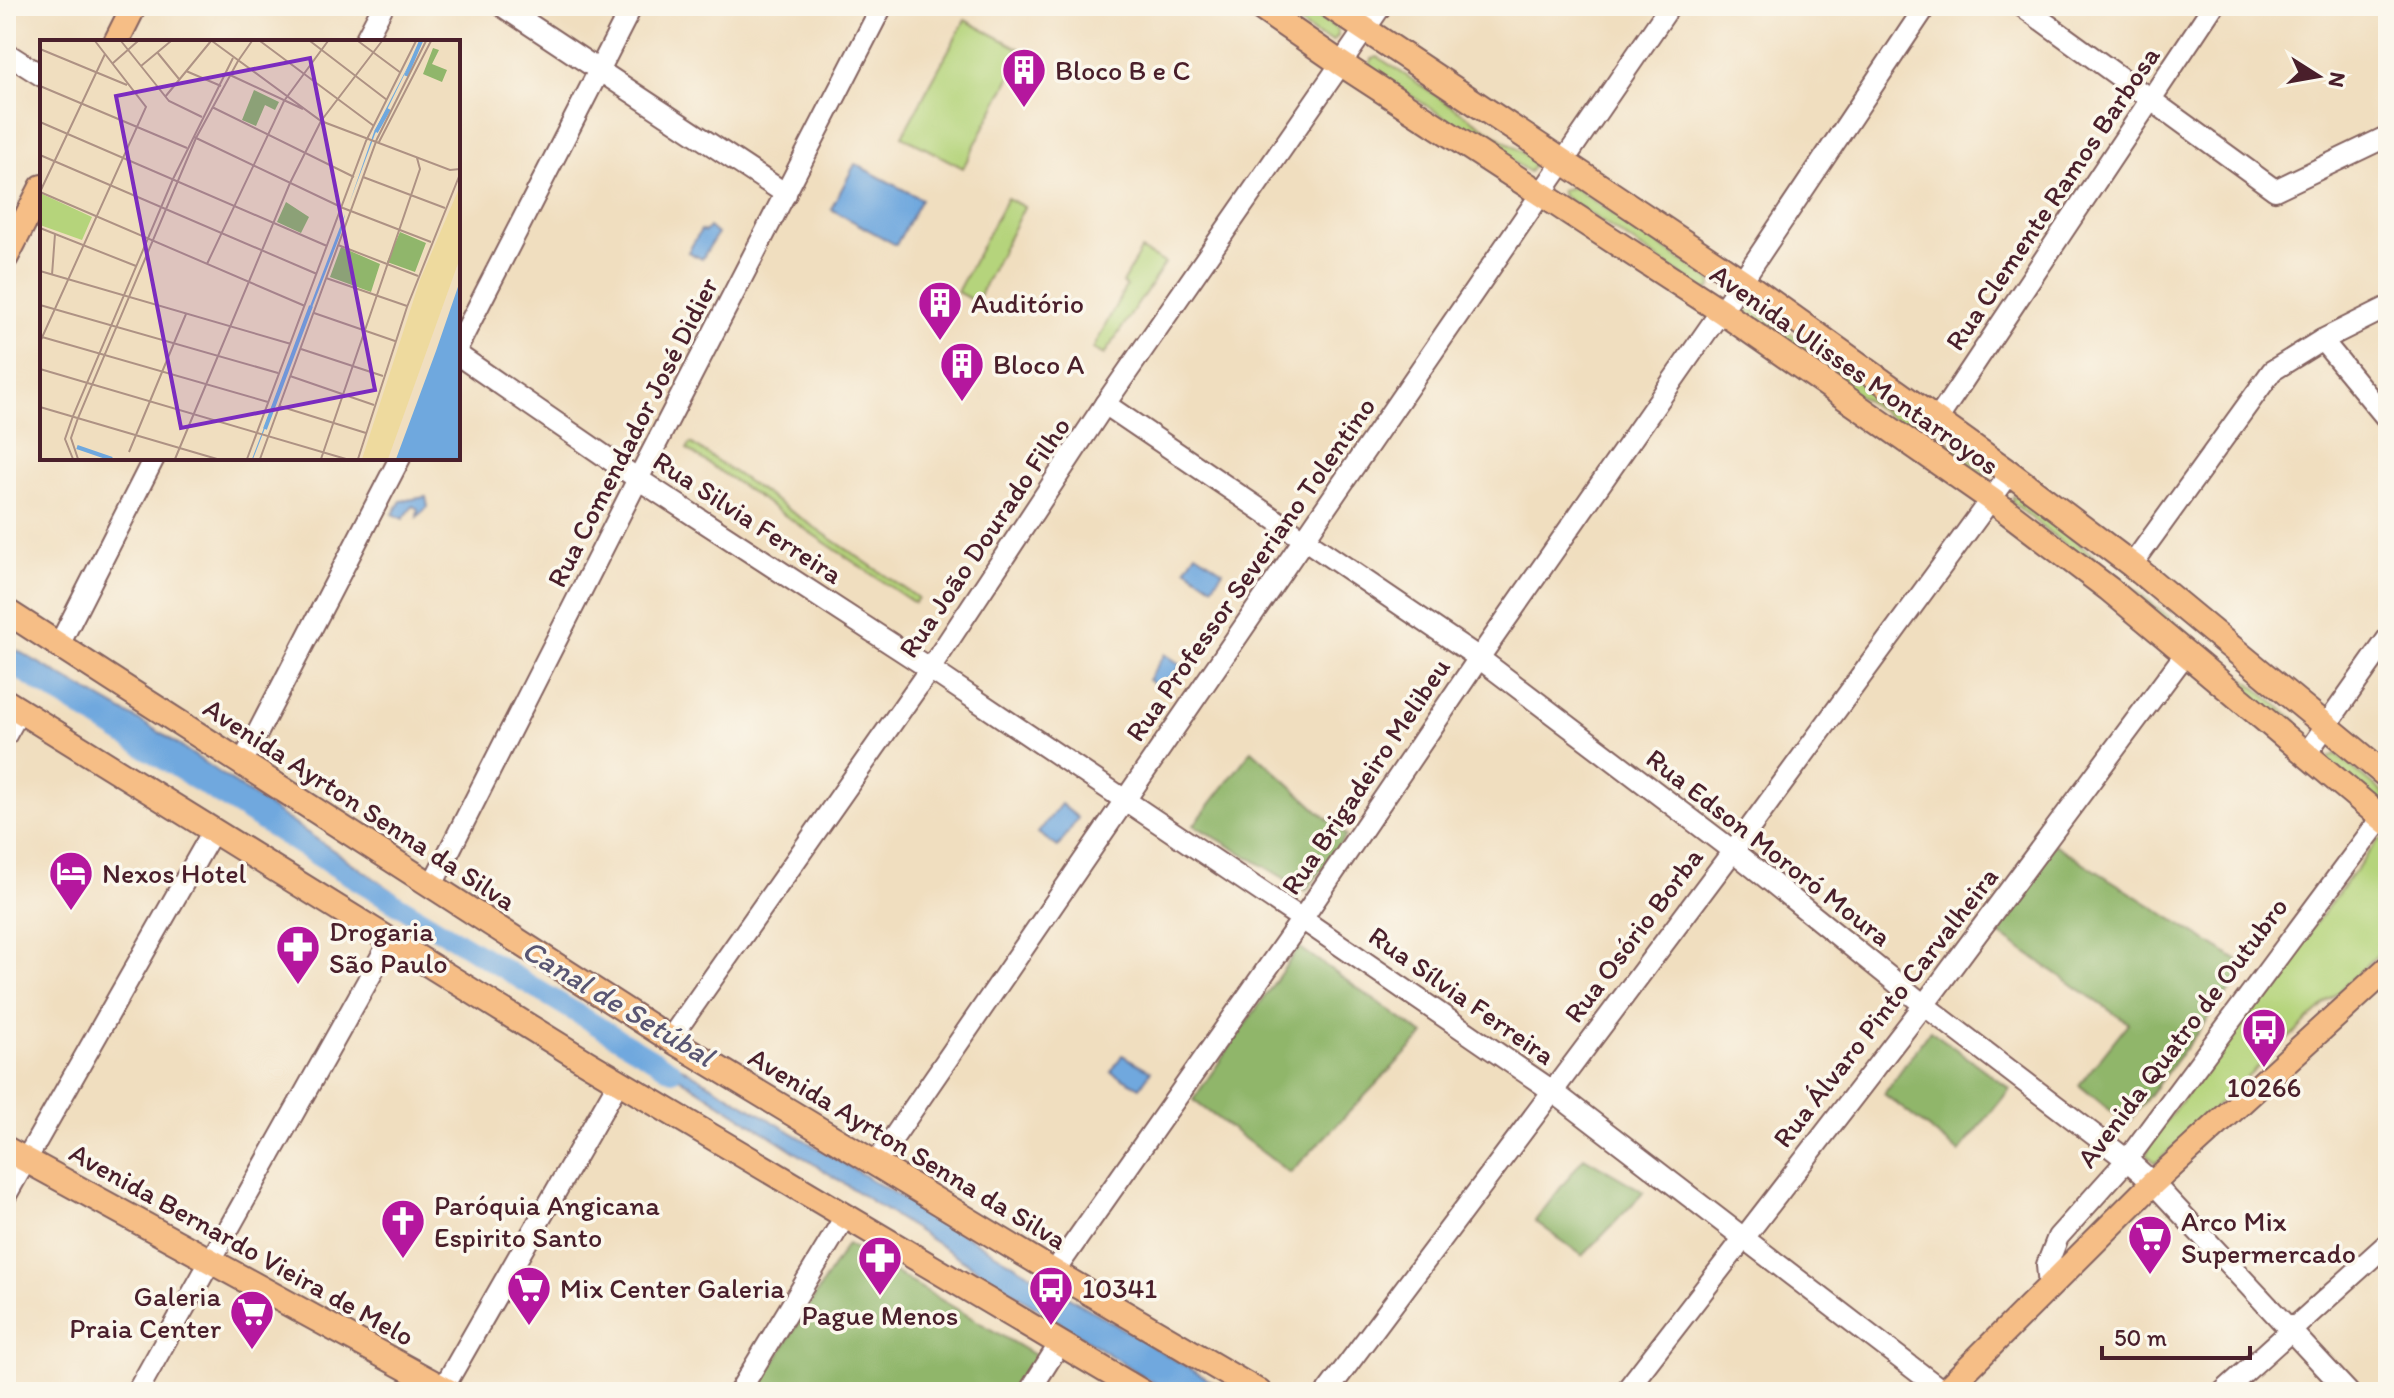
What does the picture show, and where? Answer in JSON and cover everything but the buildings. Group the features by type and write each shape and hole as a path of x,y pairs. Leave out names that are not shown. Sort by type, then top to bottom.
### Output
{"main road":[{"path":"117,40 134,6"},
{"name":"Avenida Ulisses Montarroyos","path":"1258,6 1340,63 1721,311 1992,500 2109,589 2385,820"},
{"name":"Avenida Ulisses Montarroyos","path":"1330,6 1742,281 2010,473 2132,565 2388,777"},
{"path":"6,257 40,191"},
{"name":"Avenida Ayrton Senna da Silva","path":"6,611 670,1039 1054,1272 1259,1392"},
{"path":"13,706 619,1081 1142,1392"},
{"path":"1944,1392 2153,1183 2388,968"},
{"name":"Avenida Bernardo Vieira de Melo","path":"16,1155 445,1391"}],"street":[{"path":"365,40 383,6"},
{"path":"502,6 786,194"},
{"path":"460,342 632,6"},
{"name":"Rua Comendador José Didier","path":"432,885 882,6"},
{"name":"Rua João Dourado Filho","path":"670,1039 930,669 1105,404 1381,6"},
{"name":"Rua Professor Severiano Tolentino","path":"876,1163 1670,6"},
{"name":"Rua Brigadeiro Melibeu","path":"1054,1272 1302,919 1479,658 1742,281 1926,6"},
{"path":"2022,6 2275,190 2388,136"},
{"name":"Rua Clemente Ramos Barbosa","path":"1937,420 2213,6"},
{"path":"6,53 40,75"},
{"path":"2132,565 2272,371 2322,340 2388,307"},
{"path":"2322,340 2388,420"},
{"name":"Rua Silvia Ferreira","path":"460,356 638,479 930,669"},
{"name":"Rua Edson Mororó Moura","path":"1105,404 1479,658 1733,851 1924,1005 2127,1160 2153,1183 2348,1392"},
{"path":"59,645 153,460"},
{"path":"242,763 399,460"},
{"name":"Rua Osório Borba","path":"1327,1392 1733,851 2010,473"},
{"path":"2306,754 2388,638"},
{"name":"Rua Álvaro Pinto Carvalheira","path":"1625,1392 1924,1005 2186,653"},
{"name":"Rua Sílvia Ferreira","path":"930,669 1551,1090 1944,1392"},
{"path":"6,735 13,706"},
{"name":"Avenida Quatro de Outubro","path":"2049,1287 2047,1265 2058,1237 2127,1160 2385,820"},
{"path":"6,1195 16,1155 213,831"},
{"path":"137,1392 390,941"},
{"path":"445,1391 619,1081"},
{"path":"739,1392 846,1215"},
{"path":"2223,1392 2388,1243"},
{"path":"1029,1392 1060,1343"}],"green space":[{"path":"1275,6 1303,6 1337,29 1338,36 1333,41 1317,35"},
{"path":"965,20 1024,51 963,168 902,136"},
{"path":"1378,57 1532,159 1533,167 1529,172 1373,71 1371,59"},
{"path":"1573,187 1711,280 1711,288 1706,291 1563,196 1561,190"},
{"path":"1007,198 1024,207 976,302 957,292"},
{"path":"1141,250 1165,263 1104,355 1093,349 1126,286 1122,283"},
{"path":"1750,306 1921,421 1987,472 1982,479 1741,316 1740,309"},
{"path":"691,443 918,598 914,603 687,449"},
{"path":"2013,496 2022,498 2297,721 2293,731 2012,502"},
{"path":"1252,750 1346,836 1306,891 1194,825"},
{"path":"2336,754 2388,797 2388,816 2327,759"},
{"path":"2379,839 2388,840 2388,945 2156,1163 2147,1155 2150,1142"},
{"path":"2054,844 2248,967 2127,1124 2079,1085 2128,1023 1995,931"},
{"path":"1299,947 1424,1035 1290,1173 1193,1100"},
{"path":"1930,1030 2010,1089 1959,1152 1884,1094"},
{"path":"1584,1157 1644,1192 1583,1256 1535,1221"},
{"path":"847,1244 1041,1359 1018,1392 756,1392"}],"water":[{"path":"855,164 921,199 896,245 831,209"},
{"path":"709,227 717,234 702,259 688,252 701,230 705,232"},
{"path":"426,497 428,507 417,517 418,509 413,506 403,519 393,514 401,501"},
{"path":"1196,553 1223,571 1212,586 1186,568"},
{"path":"6,644 164,735 447,928 1229,1392 1170,1392 1141,1375 648,1057 6,660"},
{"path":"1165,654 1181,665 1163,690 1148,680"},
{"path":"1061,804 1078,818 1058,847 1038,833"},
{"path":"1122,1055 1151,1071 1140,1087 1111,1072"}],"waterway":[{"name":"Canal de Setúbal","path":"6,661 319,857 672,1071"}],"place":[{"name":"Bloco B e C","path":"1024,109"},
{"name":"Auditório","path":"940,342"},
{"name":"Bloco A","path":"962,403"},
{"name":"Nexos Hotel","path":"71,912"},
{"name":"Drogaria São Paulo","path":"298,986"},
{"name":"10266","path":"2264,1069"},
{"name":"Paróquia Angicana Espirito Santo","path":"403,1260"},
{"name":"Arco Mix Supermercado","path":"2150,1276"},
{"name":"Pague Menos","path":"880,1297"},
{"name":"Mix Center Galeria","path":"529,1327"},
{"name":"10341","path":"1051,1327"},
{"name":"Galeria Praia Center","path":"252,1351"}]}
